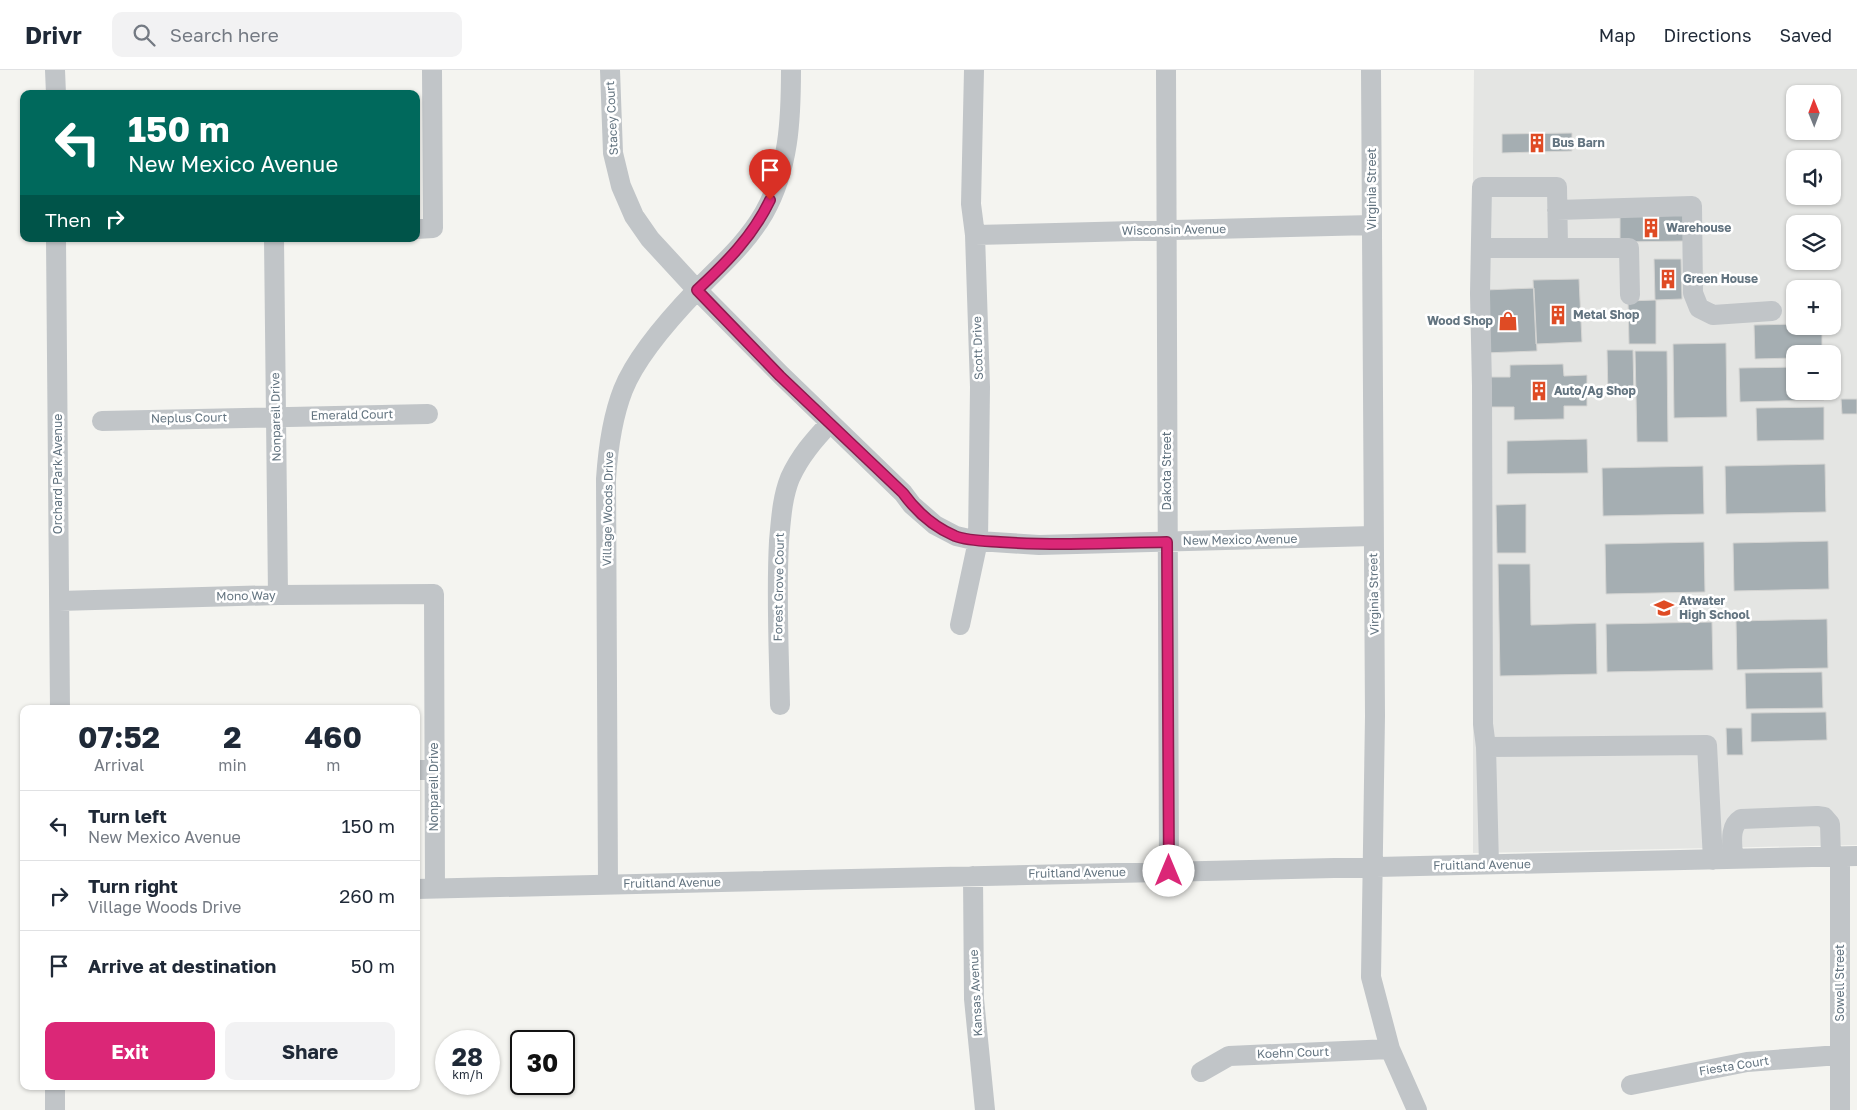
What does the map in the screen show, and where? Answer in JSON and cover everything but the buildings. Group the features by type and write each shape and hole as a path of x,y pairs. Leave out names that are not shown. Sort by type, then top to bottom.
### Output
{"street":[{"path":"55,70 56,90"},
{"path":"424,228 432,70"},
{"name":"Stacey Court","path":"610,70 612,153 621,186 634,216 650,239 697,290"},
{"name":"Village Woods Drive","path":"608,885 606,478 611,433 623,390 643,354 697,290 729,260 749,236 776,188 788,146 791,114 791,70"},
{"name":"Scott Drive","path":"960,625 978,540 980,387 975,235 971,204 974,70"},
{"name":"Dakota Street","path":"1166,70 1169,871"},
{"name":"Virginia Street","path":"1372,70 1375,716 1371,977 1390,1049 1418,1110"},
{"path":"1489,865 1486,747 1483,724 1481,561 1482,187 1557,187 1558,248"},
{"path":"1557,210 1692,206 1693,293 1699,308 1713,315 1772,311"},
{"name":"Wisconsin Avenue","path":"975,235 1372,225"},
{"name":"Orchard Park Avenue","path":"56,242 60,705"},
{"name":"Nonpareil Drive","path":"274,242 278,595"},
{"path":"1481,248 1629,248 1630,295"},
{"name":"New Mexico Avenue","path":"697,290 780,376 903,493 912,505 935,525 956,536 978,540 1039,545 1373,536"},
{"name":"Emerald Court","path":"276,416 428,414"},
{"name":"Neplus Court","path":"102,420 276,416"},
{"name":"Forest Grove Court","path":"780,705 777,573 784,496 806,448 830,423"},
{"name":"Mono Way","path":"59,601 278,595 434,594"},
{"name":"Nonpareil Drive","path":"425,889 425,770 434,594"},
{"path":"1486,747 1706,744 1713,860"},
{"name":"Sowell Street","path":"1733,859 1733,827 1741,819 1816,816 1824,817 1829,821 1843,857 1839,1055 1840,1110"},
{"name":"Fruitland Avenue","path":"425,889 1843,857"},
{"name":"Kansas Avenue","path":"973,876 974,999 985,1110"},
{"name":"Koehn Court","path":"1201,1072 1229,1056 1390,1049"},
{"name":"Fiesta Court","path":"1630,1085 1748,1062 1839,1055"},
{"path":"55,1090 55,1110"}],"shaded area":[{"name":"Atwater High School","path":"1474,70 1857,70 1857,845 1473,853"}],"place":[{"name":"Bus Barn","path":"1537,143"},
{"name":"Warehouse","path":"1651,228"},
{"name":"Green House","path":"1668,279"},
{"name":"Metal Shop","path":"1558,315"},
{"name":"Wood Shop","path":"1508,321"},
{"name":"Auto/Ag Shop","path":"1539,391"},
{"name":"Atwater High School","path":"1664,608"}],"route":[{"path":"770,200 749,236 729,260 697,290 780,376 903,493 912,505 935,525 956,536 978,540 1039,545 1167,542 1169,871"}]}
